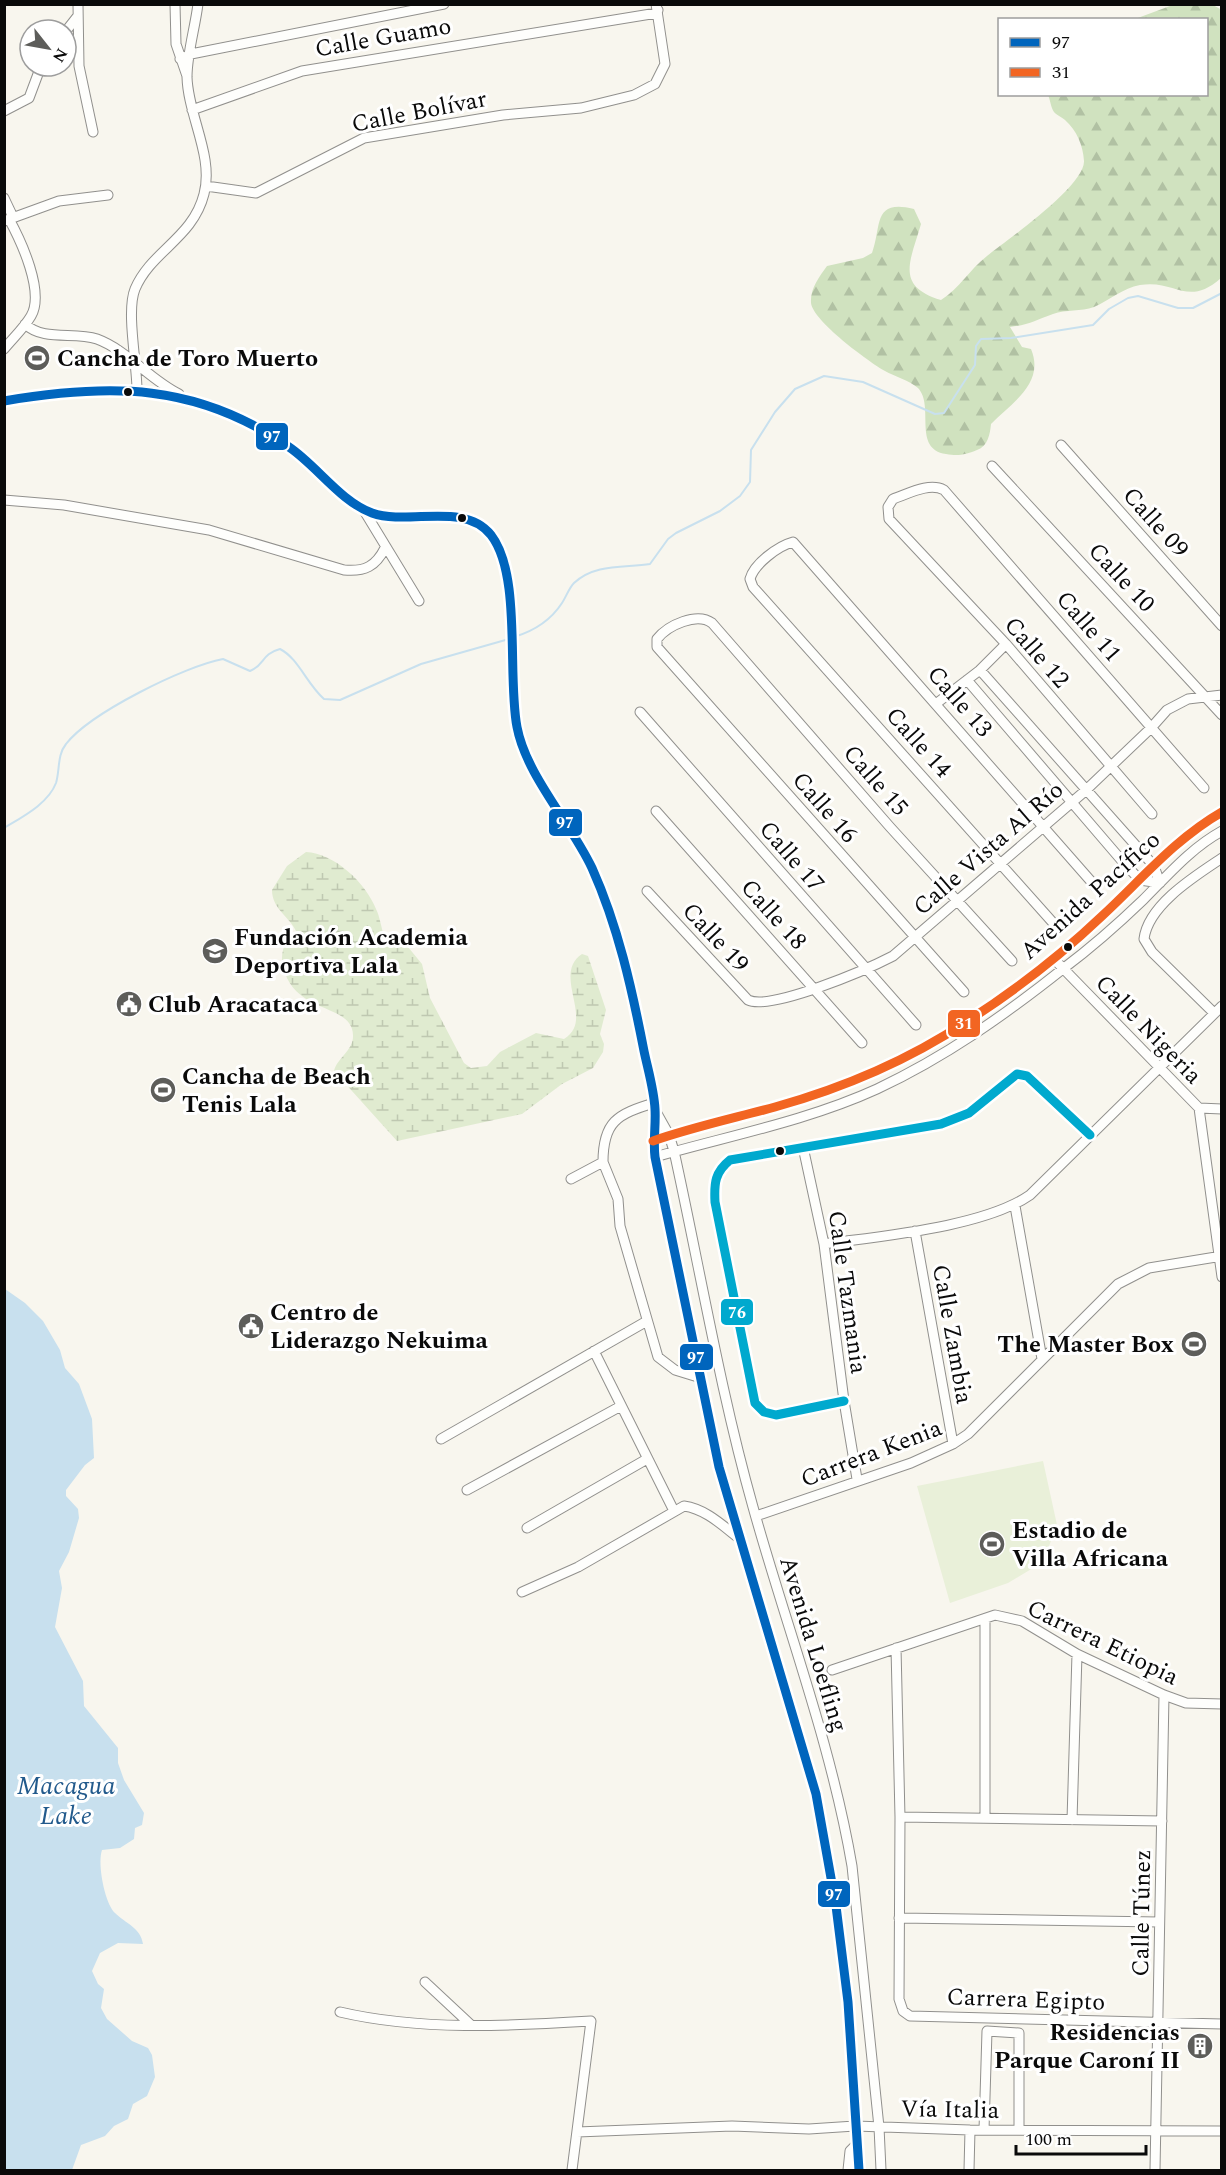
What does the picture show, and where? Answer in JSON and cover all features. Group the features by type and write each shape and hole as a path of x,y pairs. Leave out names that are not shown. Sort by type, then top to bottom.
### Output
{"street":[{"path":"78,4 80,73 93,132"},
{"path":"137,390 132,306 135,290 145,271 187,230 200,208 206,186 205,164 192,110 187,76 176,44 175,4"},
{"path":"187,76 198,4"},
{"path":"180,58 444,4"},
{"name":"Calle Bolívar","path":"206,186 256,193 364,138 503,115 587,107 650,89 660,78 665,64 658,7"},
{"name":"Calle Guamo","path":"192,110 302,71 658,7"},
{"path":"4,111 29,98 36,78"},
{"path":"9,219 59,201 108,195"},
{"path":"4,198 9,219 27,259 34,289 34,309 4,349"},
{"path":"25,324 43,333 97,339 137,364 162,385 203,405"},
{"path":"4,400 70,391 137,390 177,397 238,418 300,454 363,508 419,601"},
{"name":"Calle 09","path":"1061,445 1221,626"},
{"name":"Calle 10","path":"992,466 1206,696 1221,715"},
{"name":"Calle 11","path":"889,519 888,507 893,499 928,487 937,486 944,490 1204,788"},
{"path":"4,500 64,505 218,531 344,570 363,570 372,566 385,548"},
{"path":"363,508 390,517 463,518 486,529 497,544 503,558 512,654 514,713 519,737 532,767 576,837 597,881 631,989 654,1107 616,1118 603,1140 603,1162 618,1199 620,1226 658,1357 675,1370 701,1378"},
{"name":"Calle 12","path":"889,519 1006,644 1152,814"},
{"name":"Calle 14","path":"793,542 781,546 752,572 750,579 753,586 1055,925"},
{"name":"Calle 13","path":"793,542 937,703 1096,887"},
{"name":"Calle 16","path":"712,623 705,618 697,617 662,633 657,639 657,647 964,992"},
{"name":"Calle 15","path":"712,623 1012,961"},
{"path":"937,703 980,670 1006,644"},
{"path":"966,680 1140,880 1160,883 1154,866 980,670"},
{"name":"Calle Vista Al Río","path":"761,1004 867,970 893,956 1085,790 1152,728 1167,710 1177,703 1221,695"},
{"name":"Calle 17","path":"640,712 916,1025"},
{"name":"Calle 18","path":"656,811 862,1043"},
{"name":"Avenida Pacífico","path":"653,1141 776,1107 868,1075 918,1051 967,1022 1053,958 1194,829 1221,812"},
{"name":"Avenida Pacífico","path":"654,1157 800,1115 874,1090 926,1064 975,1035 1064,969 1108,933 1183,859 1221,831"},
{"path":"1214,1013 1152,952 1144,939 1149,920 1182,885 1221,858"},
{"name":"Calle 19","path":"647,891 748,1000 761,1004"},
{"name":"Calle Nigeria","path":"1053,958 1199,1108 1221,1277"},
{"path":"824,1244 915,1231 1000,1212 1015,1206 1030,1196 1221,1006"},
{"path":"844,1401 776,1415 764,1412 755,1403 715,1202 714,1183 719,1169 730,1160 954,1120 969,1113 1017,1074 1027,1076 1090,1135"},
{"name":"Avenida Loefling","path":"654,1107 669,1135 674,1151 723,1382 756,1516 834,1776 846,1827 879,2127 881,2170"},
{"name":"Avenida Loefling","path":"654,1107 654,1157 719,1467 801,1738 825,1835 848,2002 859,2170"},
{"path":"1199,1108 1221,1109"},
{"name":"Calle Tazmania","path":"803,1147 824,1244 844,1401 857,1479"},
{"path":"571,1179 603,1162"},
{"path":"1015,1206 1042,1359"},
{"name":"Calle Zambia","path":"915,1231 953,1444"},
{"name":"Carrera Kenia","path":"756,1516 857,1479 911,1463 953,1444 968,1434 1118,1284 1131,1275 1149,1268 1220,1257"},
{"path":"441,1438 647,1321"},
{"path":"594,1351 674,1511"},
{"path":"467,1490 621,1406"},
{"path":"527,1528 647,1459"},
{"path":"522,1592 578,1567 684,1506 694,1507 740,1539"},
{"name":"Carrera Etiopia","path":"832,1670 995,1615 1022,1622 1077,1654 1164,1695 1186,1703 1221,1704"},
{"path":"985,1619 985,1818"},
{"path":"896,1648 900,1817 899,1918 1159,1922"},
{"path":"1072,1820 1077,1654"},
{"name":"Calle Túnez","path":"1155,2170 1164,1695"},
{"path":"900,1817 1162,1821"},
{"name":"Carrera Egipto","path":"899,1918 899,1999 903,2011 910,2016 1221,2024"},
{"path":"425,1982 470,2024"},
{"path":"340,2012 383,2022 470,2024 591,2021 572,2170"},
{"path":"984,2130 985,2034 987,2031 1019,2032 1019,2130"},
{"name":"Vía Italia","path":"577,2132 732,2126 808,2129 857,2135 879,2127 970,2130 1221,2131"},
{"path":"969,2170 970,2130"},
{"path":"848,2170 850,2151 857,2135"}],"green space":[{"path":"1213,5 1222,10 1221,278 1209,287 1190,292 1152,284 1140,285 1122,291 1094,307 1058,312 1027,324 1010,327 1022,347 1031,349 1034,361 1034,372 1025,391 991,424 988,439 981,448 958,455 936,450 930,444 927,436 925,405 918,388 867,359 831,330 814,311 811,298 818,279 827,266 863,258 872,253 881,217 885,211 901,207 914,209 921,224 911,260 911,279 926,294 941,300 954,290 981,261 1059,198 1081,172 1084,161 1079,139 1069,124 1054,112 1048,96 1208,96 1208,18 1138,18 1170,6"},
{"path":"306,852 317,854 338,864 365,889 379,915 384,936 408,947 422,964 430,998 464,1063 471,1068 487,1066 500,1052 536,1033 564,1039 573,1031 576,1009 571,973 574,963 582,954 588,956 606,1010 600,1034 604,1044 603,1052 593,1068 562,1084 522,1114 397,1141 334,1071 353,1040 350,1025 344,1018 301,996 292,986 284,970 283,950 296,931 275,902 272,890 287,866"},
{"name":"Estadio de Villa Africana","path":"1043,1461 1057,1525 1043,1562 1008,1583 950,1603 917,1486"}],"water":[{"name":"Macagua Lake","path":"5,1289 25,1303 43,1321 60,1350 65,1368 79,1384 92,1419 94,1458 85,1465 66,1490 66,1496 78,1509 79,1518 69,1552 59,1571 62,1588 55,1627 83,1681 84,1706 118,1748 118,1763 124,1780 144,1813 142,1825 135,1828 134,1839 120,1848 102,1850 101,1856 101,1874 111,1908 136,1930 143,1944 118,1943 100,1953 92,1971 98,1984 104,1989 101,2008 107,2019 132,2041 148,2048 152,2055 155,2077 147,2096 133,2104 128,2119 114,2126 105,2136 81,2145 72,2170 5,2170"}],"waterway":[{"path":"514,637 528,632 547,620 558,609 572,585 582,577 601,569 650,564 668,539 720,511 740,496 750,482 751,450 775,412 795,389 824,376 863,382 935,414 944,413 975,365 976,346 981,339 1011,338 1093,325 1109,309 1128,298 1138,296 1178,308 1193,308 1222,293"},
{"path":"4,828 41,804 52,791 56,783 63,748 78,732 139,692 206,663 223,659 250,671 255,669 269,654 280,649 292,658 324,699 340,700 421,664 509,639"}],"transit line":[{"name":"97","path":"4,401 43,395 116,391 152,393 221,410 255,426 289,447 339,492 360,507 372,513 387,516 435,516 466,519 480,525 491,535 501,553 510,600 514,706 517,727 522,745 539,781 592,868 623,958 653,1095 655,1157 719,1467 816,1794 836,1906 848,2002 859,2170"},
{"name":"31","path":"653,1141 775,1107 850,1082 898,1061 944,1036 1001,998 1053,959 1086,931 1174,847 1222,812"},
{"name":"76","path":"844,1401 776,1415 764,1412 755,1403 715,1202 716,1178 725,1164 730,1160 941,1124 969,1113 1017,1074 1027,1076 1090,1135"}],"place":[{"name":"Cancha de Toro Muerto","path":"37,358"},
{"name":"Fundación Academia Deportiva Lala","path":"215,951"},
{"name":"Club Aracataca","path":"129,1004"},
{"name":"Cancha de Beach Tenis Lala","path":"163,1090"},
{"name":"Centro de Liderazgo Nekuima","path":"251,1326"},
{"name":"The Master Box","path":"1194,1344"},
{"name":"Estadio de Villa Africana","path":"992,1544"},
{"name":"Residencias Parque Caroní II","path":"1200,2046"}]}
